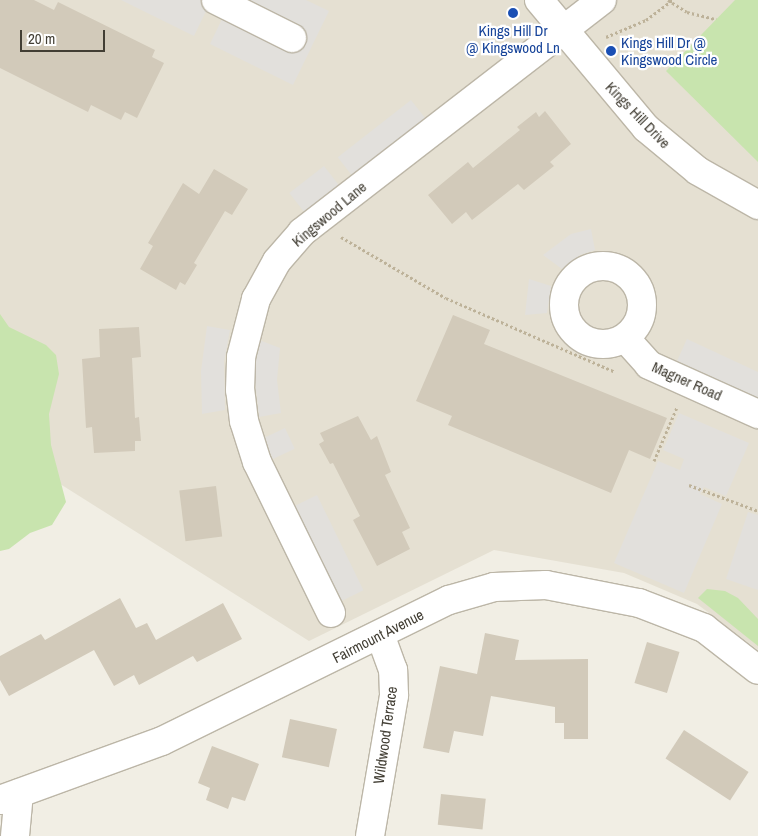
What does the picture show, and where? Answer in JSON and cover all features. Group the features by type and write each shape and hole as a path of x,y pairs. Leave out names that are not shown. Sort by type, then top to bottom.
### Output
{"street":[{"path":"216,0 292,38"},
{"name":"Kings Hill Drive","path":"539,0 628,110 666,146 716,183 758,205"},
{"name":"Kingswood Lane","path":"331,613 257,462 244,421 240,390 241,357 256,299 277,261 302,232 572,39 602,0"},
{"name":"Magner Road","path":"625,338 649,365 758,414"},
{"name":"Fairmount Avenue","path":"10,796 162,741 463,595 511,584 546,585 639,603 691,622 723,640 758,670"},
{"name":"Wildwood Terrace","path":"370,836 394,695 393,670 380,635"},
{"path":"10,796 15,836"}],"path":[{"path":"572,39 634,26 671,1 687,12 716,19"},
{"path":"335,231 351,244 446,298 626,376"},
{"path":"654,461 681,398"},
{"path":"689,485 758,511"}],"shaded area":[{"path":"0,0 758,0 758,650 697,604 624,573 494,550 309,641 0,446"},
{"path":"121,0 306,0 329,11 293,85 210,44 222,19 206,11 194,36"},
{"path":"411,100 425,118 352,175 338,157"},
{"path":"324,166 339,185 304,212 289,193"},
{"path":"591,229 595,250 580,255 562,269 543,255 571,234"},
{"path":"529,279 551,286 547,313 525,315"},
{"path":"207,326 230,330 224,362 225,410 202,414 201,371"},
{"path":"687,339 758,372 758,398 677,361"},
{"path":"259,340 280,348 277,380 281,413 259,417 254,372"},
{"path":"679,413 749,443 726,496 704,487 700,494 722,504 684,593 614,563 658,461 680,470 684,459 663,450"},
{"path":"285,428 295,449 273,459 263,438"},
{"path":"317,495 363,590 341,601 295,506"},
{"path":"748,512 758,515 758,590 726,579"}],"green space":[{"path":"735,0 758,0 758,162 666,71"},
{"path":"0,314 9,327 46,345 56,355 59,374 49,414 51,445 66,502 52,525 30,533 9,549 0,551"},
{"path":"707,589 725,591 738,598 758,619 758,646 698,598"}],"building":[{"path":"0,0 34,0 54,10 58,2 155,50 152,57 164,63 137,118 125,112 121,120 91,105 88,112 0,68"},
{"path":"545,111 571,144 550,162 554,166 524,190 518,184 472,220 466,212 452,224 428,195 468,162 473,168 520,130 517,127 536,112 539,117"},
{"path":"214,169 248,189 232,215 225,211 194,263 197,265 185,285 180,282 176,290 140,269 153,246 148,243 183,183 199,194"},
{"path":"453,315 490,330 484,344 667,418 650,459 629,450 611,493 448,425 452,416 416,401"},
{"path":"139,327 141,357 132,358 135,418 139,417 141,441 135,441 135,451 94,453 92,427 86,428 82,359 100,357 99,329"},
{"path":"358,416 371,440 377,436 391,472 385,475 410,528 402,532 410,549 377,566 353,520 360,516 333,463 330,464 319,444 324,441 320,433"},
{"path":"216,486 222,537 185,541 179,491"},
{"path":"120,598 136,628 147,623 156,640 223,603 242,639 197,662 193,656 139,685 134,675 114,686 94,650 9,696 0,680 0,656 41,634 45,640"},
{"path":"485,633 519,640 515,660 588,659 588,739 564,739 564,723 555,723 555,707 491,696 483,736 454,731 449,753 423,748 440,666 477,674"},
{"path":"647,642 680,652 667,693 634,683"},
{"path":"290,719 337,729 329,767 282,757"},
{"path":"684,730 749,772 730,800 665,759"},
{"path":"212,746 259,764 245,801 232,797 228,809 206,800 210,788 198,783"},
{"path":"441,794 486,799 483,830 438,825"}],"place":[{"name":"Kings Hill Dr @ Kingswood Ln","path":"513,13"},
{"name":"Kings Hill Dr @ Kingswood Circle","path":"611,51"}]}
